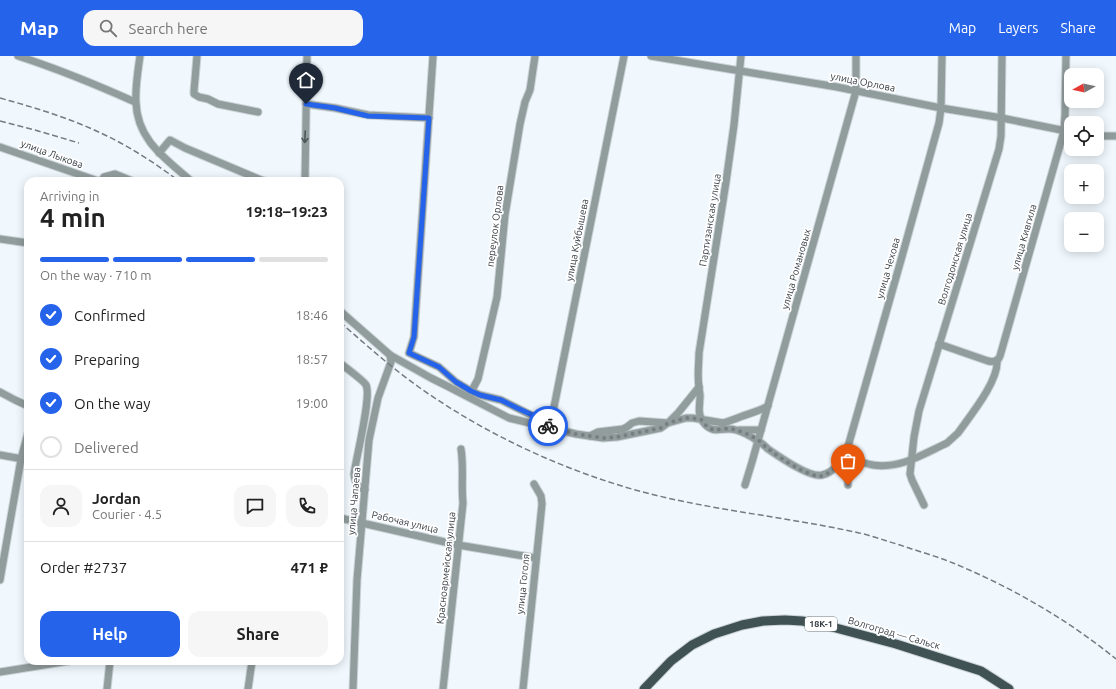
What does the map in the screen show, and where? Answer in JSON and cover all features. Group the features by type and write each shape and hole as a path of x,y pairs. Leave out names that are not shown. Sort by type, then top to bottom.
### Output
{"main road":[{"name":"Волгоград — Сальск","path":"644,689 671,661 692,645 714,634 742,625 763,621 786,620 821,624 896,644 981,671 1009,689"}],"street":[{"path":"18,56 63,72 136,102"},
{"path":"140,56 136,102 141,128 146,138 158,153 186,177"},
{"path":"197,56 194,94 218,104 258,112"},
{"path":"305,177 307,56"},
{"path":"433,56 414,337 409,353 439,367 470,394 509,418 603,438 617,437 661,428 678,413 698,387"},
{"name":"переулок Орлова","path":"470,394 478,379 497,297 507,208 520,124 525,102 530,90 535,56"},
{"name":"улица Куйбышева","path":"550,427 624,56"},
{"name":"улица Орлова","path":"651,56 837,87 1064,130"},
{"name":"Партизанская улица","path":"701,419 699,412 700,394 698,387 699,353 726,182 734,125 741,56"},
{"name":"улица Романовых","path":"745,485 856,91 856,56"},
{"name":"улица Чехова","path":"848,485 847,450 939,123 941,108 942,56"},
{"name":"Волгодонская улица","path":"910,463 919,411 999,149 1002,118 1002,56"},
{"name":"улица Кивгила","path":"1065,116 1066,56"},
{"path":"306,104 335,108 368,116 429,118"},
{"path":"1104,136 1116,136"},
{"path":"158,153 170,140 185,148 254,177"},
{"name":"улица Кивгила","path":"847,450 855,460 868,464 887,466 910,463 947,443 958,433 995,378 997,360 1000,356 1064,144"},
{"name":"улица Лыкова","path":"0,147 86,177"},
{"path":"104,177 115,174 122,177"},
{"path":"0,239 24,242"},
{"path":"344,315 390,355 431,378 449,387 470,394 501,400 539,418 550,427"},
{"path":"939,344 988,361 992,362 997,360"},
{"name":"улица Чапаева","path":"353,689 357,580 369,440 382,385 391,360 390,355"},
{"path":"344,366 365,383 368,394 354,474 358,486 365,490"},
{"path":"0,392 24,404"},
{"path":"588,436 598,432 623,429 632,423 639,421 668,423 686,418 723,423 756,412 768,406"},
{"path":"701,419 708,428 715,430 761,430"},
{"path":"736,430 758,440 797,468 818,476 827,474 833,470 847,450"},
{"name":"Красноармейская улица","path":"442,689 463,503 462,487 464,463 461,449"},
{"path":"0,456 24,459 0,580"},
{"path":"910,463 910,474 912,480 924,505"},
{"name":"улица Гоголя","path":"523,689 542,504 541,496 534,484"},
{"name":"Рабочая улица","path":"344,519 458,544 536,558"},
{"path":"0,672 44,665"},
{"path":"107,689 110,665"},
{"path":"248,689 251,665"}],"railway":[{"path":"0,98 54,114 81,124 135,151 174,177"},
{"path":"0,121 79,143"},
{"path":"344,326 399,372 444,404 493,433 545,458 598,478 653,495 856,532 940,558 996,582 1038,605 1078,630 1116,659"}],"way so far":[{"path":"548,426 576,434 603,438 617,437 661,428 668,423 686,418 701,419 708,428 715,430 736,430 758,440 797,468 818,476 827,474 833,470 847,450 848,485"}],"route":[{"path":"306,104 342,109 368,116 429,118 414,337 409,353 439,367 456,382 471,391 489,398 501,400 539,418 548,426"}]}
